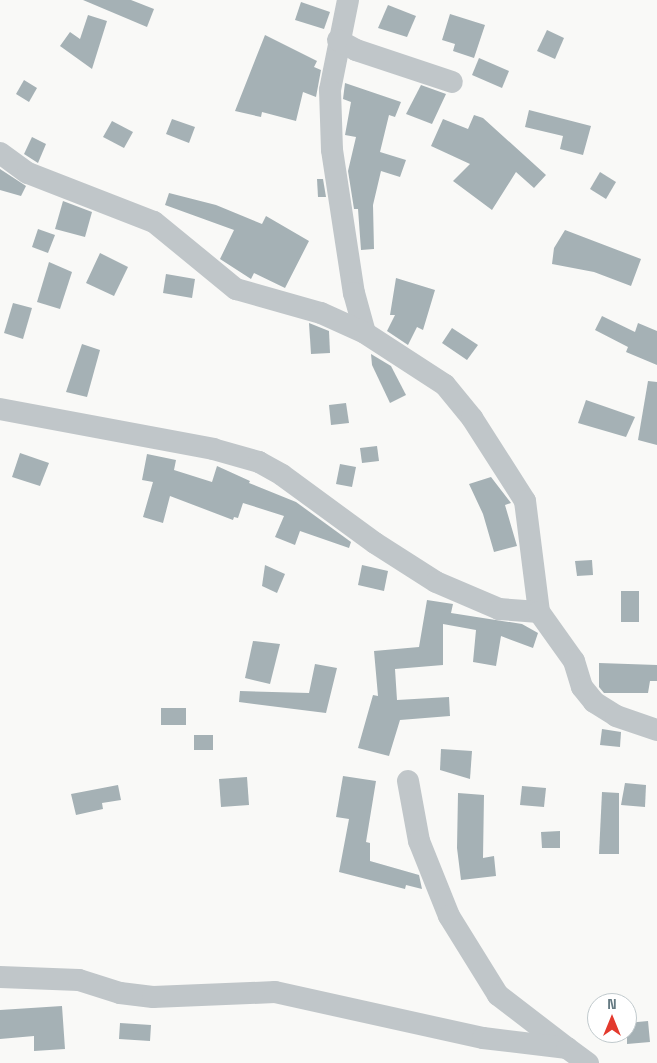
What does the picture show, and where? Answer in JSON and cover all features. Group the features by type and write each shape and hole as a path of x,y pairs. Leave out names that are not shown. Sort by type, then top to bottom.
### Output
{"street":[{"path":"348,0 338,40 330,90 332,150 354,293 365,333"},
{"path":"338,40 356,50 452,82"},
{"path":"0,153 28,173 154,222 187,252 236,289 321,314 365,333 445,385 472,418 525,501 539,612 574,661 582,686 594,702 616,716 657,730"},
{"path":"0,409 213,449 258,462 282,474 375,543 436,582 500,609 539,612"},
{"path":"408,782 419,841 450,916 498,995 588,1063"},
{"path":"0,977 79,980 120,994 153,997 276,992 483,1038 568,1048"}],"building":[{"path":"83,0 131,0 154,9 147,27"},
{"path":"301,2 330,12 324,29 295,20"},
{"path":"388,5 416,16 407,37 378,28"},
{"path":"450,14 485,25 474,58 453,51 455,44 442,40"},
{"path":"88,15 107,21 92,69 60,46 70,32 80,39"},
{"path":"547,30 564,38 555,59 537,51"},
{"path":"265,35 317,61 314,67 321,70 316,97 303,92 296,121 262,112 261,117 235,111"},
{"path":"479,58 509,71 502,88 472,75"},
{"path":"24,80 37,88 29,102 16,94"},
{"path":"345,83 401,102 395,117 389,115 380,152 406,160 400,177 381,171 373,205 374,249 361,250 358,209 354,209 348,171 356,137 345,135 351,102 343,99"},
{"path":"421,85 446,94 432,124 406,114"},
{"path":"529,110 591,126 583,155 560,149 563,136 525,127"},
{"path":"474,115 483,118 546,175 534,188 516,172 492,210 453,181 470,164 431,146 443,119 468,129"},
{"path":"172,119 195,127 189,143 166,134"},
{"path":"112,121 133,132 124,148 103,137"},
{"path":"32,137 46,144 38,163 24,154"},
{"path":"0,169 26,186 21,196 0,190"},
{"path":"600,172 616,182 606,199 590,189"},
{"path":"317,179 323,179 326,197 318,197"},
{"path":"169,193 216,205 262,224 266,216 309,241 285,288 254,273 251,279 220,259 234,230 165,205"},
{"path":"63,201 92,212 85,237 55,229"},
{"path":"38,229 55,235 48,253 32,247"},
{"path":"565,230 641,259 631,286 594,272 552,264 554,248"},
{"path":"100,253 128,267 114,296 86,283"},
{"path":"49,262 72,272 60,309 37,302"},
{"path":"166,274 195,279 192,298 163,293"},
{"path":"396,278 435,290 423,330 417,327 408,345 387,331 395,315 390,315"},
{"path":"13,303 32,308 23,339 4,333"},
{"path":"602,316 635,332 638,323 657,331 657,365 626,352 628,347 595,330"},
{"path":"309,323 329,331 330,353 311,354"},
{"path":"452,328 478,345 467,360 442,343"},
{"path":"82,344 100,350 87,397 66,392"},
{"path":"371,354 391,366 406,395 390,403 372,365"},
{"path":"648,381 657,382 657,445 638,440"},
{"path":"586,400 635,417 626,437 578,423"},
{"path":"346,403 349,423 331,425 329,405"},
{"path":"377,446 379,461 362,463 360,448"},
{"path":"20,453 49,463 40,486 12,477"},
{"path":"147,454 176,460 174,470 212,482 217,466 250,481 249,483 296,502 351,542 349,548 300,531 295,545 275,537 284,516 243,503 238,518 234,517 233,520 170,496 163,523 143,517 153,482 142,480"},
{"path":"340,464 356,467 352,487 336,484"},
{"path":"491,477 511,503 505,505 517,546 494,552 483,514 469,484"},
{"path":"592,560 593,575 577,576 575,561"},
{"path":"265,565 285,574 277,593 262,586"},
{"path":"362,565 388,571 384,591 358,585"},
{"path":"621,591 639,591 639,622 621,622"},
{"path":"427,600 453,604 451,613 522,624 538,633 533,648 501,636 496,666 473,662 476,630 443,624 443,665 395,669 397,700 449,697 450,716 400,720 389,756 358,748 373,695 378,696 374,651 419,647"},
{"path":"253,641 280,644 270,684 245,678"},
{"path":"599,663 657,665 657,681 650,681 648,693 604,693 599,687"},
{"path":"315,664 337,668 326,713 239,702 240,691 309,693"},
{"path":"161,708 186,708 186,725 161,725"},
{"path":"602,729 621,732 620,747 600,745"},
{"path":"194,735 213,735 213,750 194,750"},
{"path":"441,749 472,751 470,779 440,770"},
{"path":"343,776 376,781 366,842 370,843 370,861 419,875 422,889 406,885 405,889 339,872 349,819 336,817"},
{"path":"247,777 249,805 221,807 219,779"},
{"path":"625,783 646,785 645,807 621,805"},
{"path":"118,785 121,800 102,803 103,809 76,815 71,794"},
{"path":"522,786 546,788 544,807 520,805"},
{"path":"602,792 619,793 619,854 599,854"},
{"path":"458,793 484,795 483,858 494,856 496,876 461,880 457,848"},
{"path":"560,831 560,848 542,848 541,832"},
{"path":"62,1006 65,1049 34,1051 34,1036 0,1039 0,1010"},
{"path":"648,1021 650,1042 627,1044 637,1043 637,1022"},
{"path":"120,1023 151,1025 150,1041 119,1039"}]}
